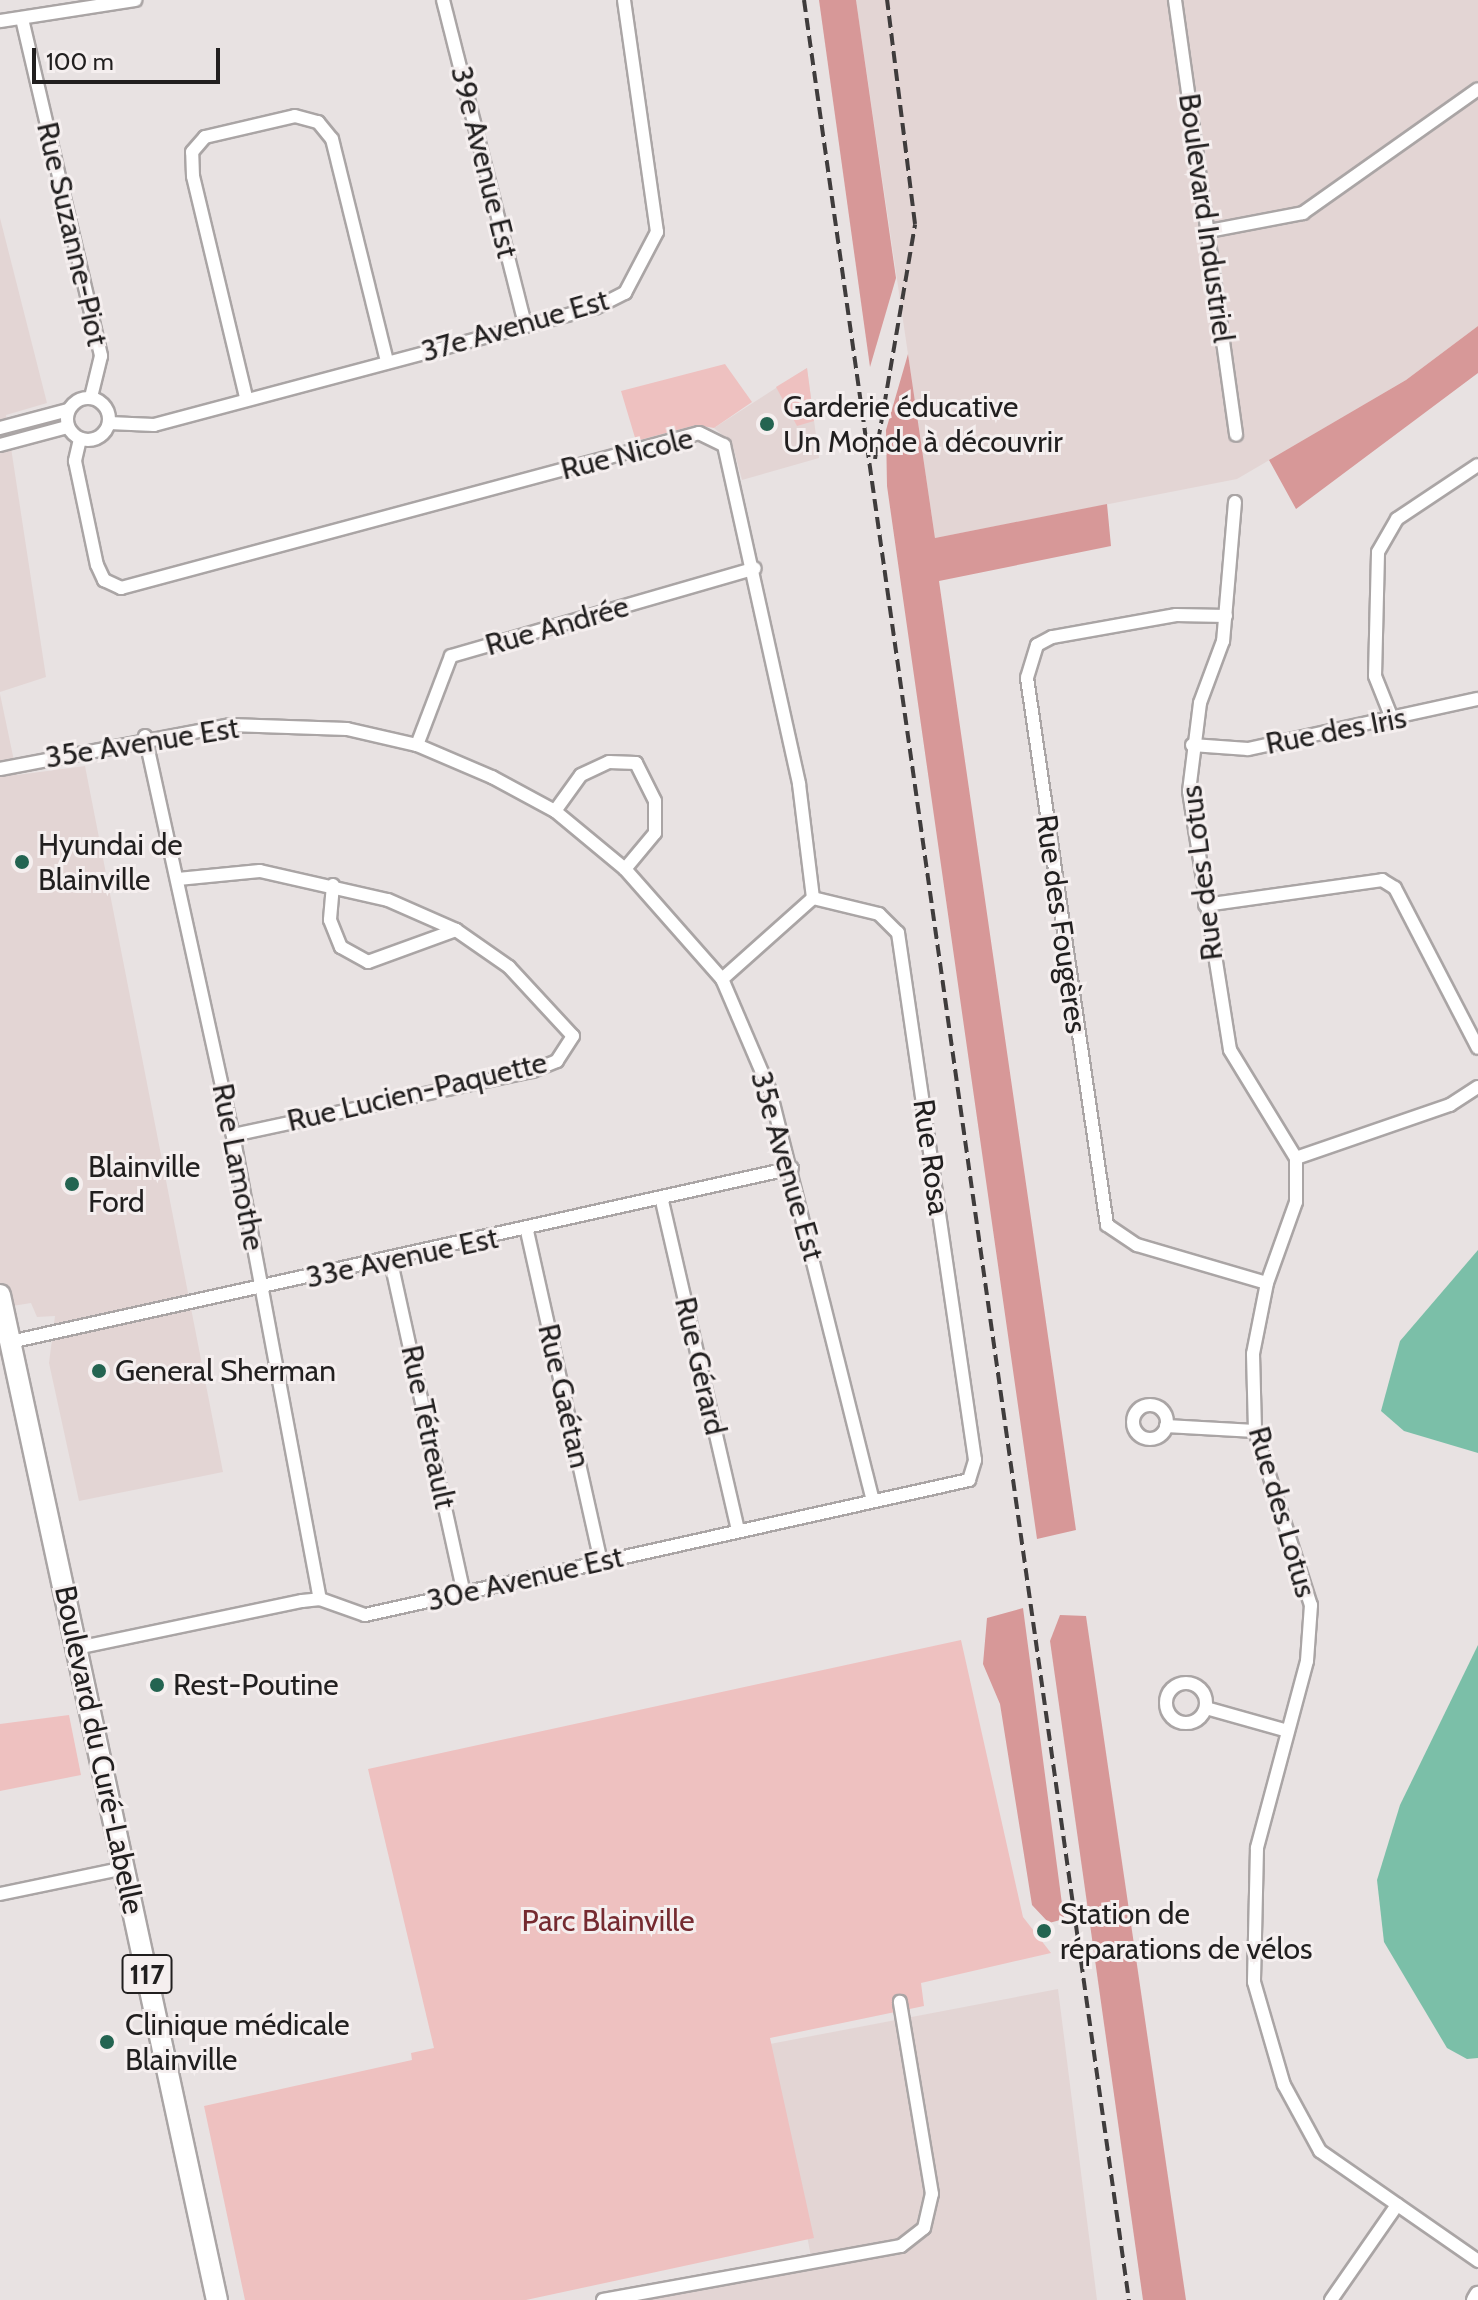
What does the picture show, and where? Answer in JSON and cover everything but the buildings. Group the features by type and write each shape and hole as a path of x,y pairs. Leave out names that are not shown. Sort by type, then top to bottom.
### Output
{"main road":[{"name":"Boulevard du Curé-Labelle","path":"0,1295 217,2300"}],"street":[{"path":"0,21 23,23 135,0"},
{"name":"39e Avenue Est","path":"443,0 525,324"},
{"name":"37e Avenue Est","path":"109,423 154,425 246,397 525,324 625,293 654,245 624,0"},
{"name":"Boulevard Industriel","path":"1175,0 1236,435"},
{"name":"Rue Suzanne-Piot","path":"23,23 101,356 91,397"},
{"path":"1209,231 1303,213 1478,89"},
{"path":"246,397 193,176 192,152 205,137 295,116 318,122 332,139 387,362"},
{"path":"0,428 68,410 91,397 106,407 109,423 100,437 80,439 67,427"},
{"path":"67,427 68,410"},
{"path":"0,445 67,427"},
{"name":"Rue Nicole","path":"80,439 75,461 97,565 104,580 121,588 699,433 724,445 755,568 799,784 813,898"},
{"path":"1393,721 1375,676 1378,552 1397,519 1478,465"},
{"name":"Rue des Lotus","path":"1235,502 1226,616 1192,745 1189,791 1230,1050 1296,1158 1293,1214 1267,1283 1253,1354 1255,1431 1311,1605 1307,1661 1257,1848 1254,1982 1299,2123 1320,2151 1478,2261"},
{"name":"Rue Andrée","path":"417,745 451,656 755,568"},
{"name":"Rue des Fougères","path":"1226,616 1176,615 1052,637 1037,645 1027,678 1107,1225 1137,1245 1267,1283"},
{"name":"Rue des Iris","path":"1192,745 1248,749 1393,721 1478,699"},
{"name":"35e Avenue Est","path":"0,769 145,736 289,724 417,745 555,811 625,869 722,979 770,1091 792,1168 873,1500"},
{"name":"Rue Lamothe","path":"145,736 233,1135 320,1599"},
{"path":"555,811 581,775 609,762 636,763 655,801 655,833 625,869"},
{"name":"Rue Lucien-Paquette","path":"178,879 260,871 333,885 456,930 509,967 573,1036 571,1049 532,1071 233,1135"},
{"path":"1205,905 1382,880 1395,888 1478,1048"},
{"path":"333,885 330,920 341,947 368,962 456,930"},
{"path":"722,979 813,898"},
{"name":"Rue Rosa","path":"813,898 879,914 898,933 972,1476"},
{"path":"1296,1158 1450,1105 1478,1087"},
{"name":"33e Avenue Est","path":"10,1342 391,1262 662,1201 792,1168"},
{"name":"Rue Gérard","path":"662,1201 738,1530"},
{"name":"Rue Gaétan","path":"527,1231 601,1561"},
{"name":"Rue Tétreault","path":"391,1262 464,1593"},
{"path":"1166,1426 1255,1431"},
{"name":"30e Avenue Est","path":"320,1599 365,1615 873,1500 958,1486 972,1476"},
{"path":"77,1648 320,1599"},
{"path":"1206,1708 1288,1731"},
{"path":"0,1894 124,1868"},
{"path":"603,2300 901,2246 924,2228 932,2194 900,2002"},
{"path":"1331,2300 1397,2205"},
{"path":"1475,2300 1478,2295"}],"shaded area":[{"path":"819,0 856,0 896,278 870,367"},
{"path":"856,0 1478,0 1478,326 1406,380 1237,479 935,538"},
{"path":"0,218 47,403 6,415 46,677 0,692"},
{"path":"1478,326 1478,373 1296,509 1269,460 1406,380"},
{"path":"908,354 935,538 1107,504 1111,546 939,581 1076,1530 1037,1539 887,486 886,430"},
{"name":"Garderie éducative Un Monde à découvrir","path":"807,368 819,458 742,480 732,443 714,428"},
{"path":"0,694 17,775 85,766 223,1472 79,1501 49,1363 55,1316 37,1317 31,1303 0,1308"},
{"path":"1478,1250 1478,1453 1404,1431 1381,1411 1400,1341"},
{"path":"1023,1608 1064,1919 1049,1923 1032,1905 1000,1704 983,1664 987,1618"},
{"path":"1060,1615 1086,1616 1186,2300 1143,2300 1050,1641"},
{"path":"1478,1645 1478,2058 1467,2059 1447,2048 1384,1942 1377,1880 1400,1805"},
{"path":"1058,1989 1097,2300 630,2300 813,2267 770,2044"}],"green space":[{"path":"725,364 752,402 714,428 696,425 636,441 621,391"},
{"path":"807,368 814,421 797,426 776,387"},
{"name":"Parc Blainville","path":"961,1640 1023,1917 1051,1953 921,1983 924,2006 770,2038 814,2238 526,2300 245,2300 204,2106 412,2060 411,2053 434,2048 368,1769"},
{"path":"69,1715 81,1775 0,1791 0,1724"}],"railway":[{"path":"804,0 1129,2300"},
{"path":"875,459 915,224 887,0"}],"place":[{"name":"Garderie éducative Un Monde à découvrir","path":"767,424"},
{"name":"Hyundai de Blainville","path":"22,862"},
{"name":"Blainville Ford","path":"72,1184"},
{"name":"General Sherman","path":"99,1371"},
{"name":"Rest-Poutine","path":"157,1685"},
{"name":"Station de réparations de vélos","path":"1044,1931"},
{"name":"Clinique médicale Blainville","path":"107,2042"}]}
